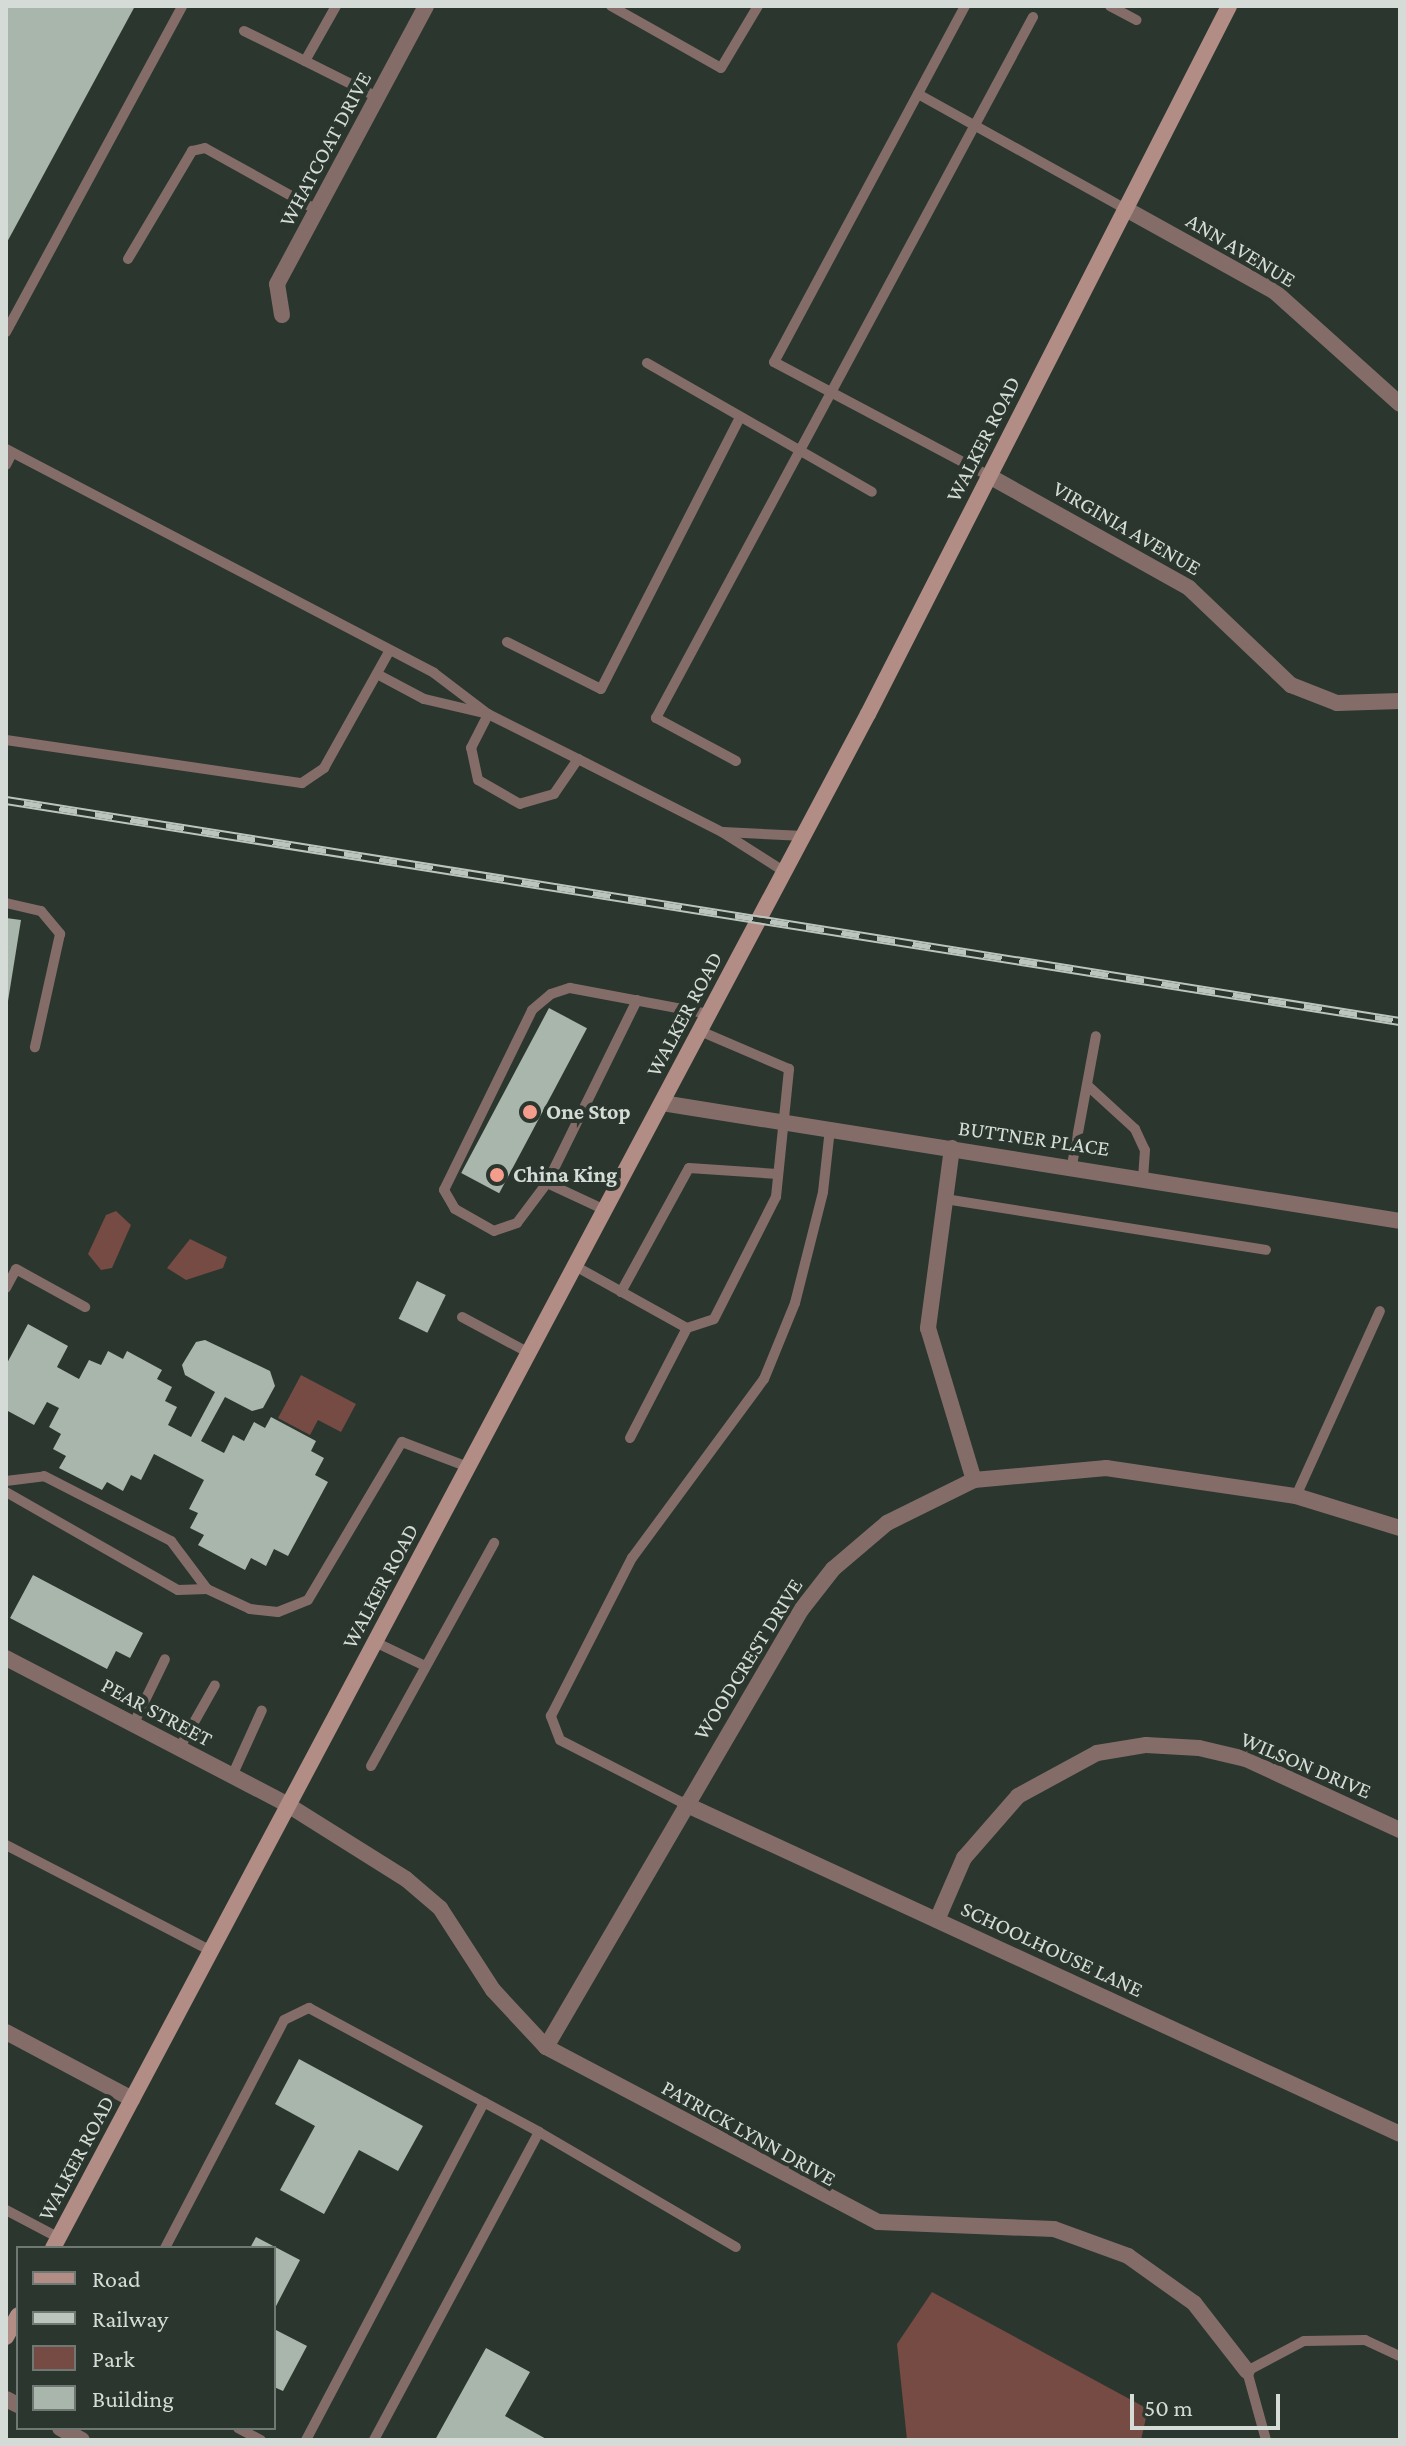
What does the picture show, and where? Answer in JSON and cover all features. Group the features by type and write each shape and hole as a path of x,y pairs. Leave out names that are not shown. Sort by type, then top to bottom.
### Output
{"street":[{"name":"WHATCOAT DRIVE","path":"282,315 277,284 426,6"},
{"name":"WALKER ROAD","path":"56,2243 804,836 1229,6"},
{"name":"ANN AVENUE","path":"1124,208 1274,291 1400,404"},
{"name":"VIRGINIA AVENUE","path":"989,476 1189,588 1291,685 1337,703 1400,701"},
{"name":"BUTTNER PLACE","path":"662,1103 1143,1176 1400,1221"},
{"path":"952,1148 928,1328 974,1480"},
{"name":"WOODCREST DRIVE","path":"546,2047 685,1804 833,1569 887,1523 974,1480 1106,1468 1296,1496 1400,1528"},
{"name":"PEAR STREET","path":"6,1658 288,1805"},
{"name":"WILSON DRIVE","path":"937,1920 964,1858 1018,1796 1097,1753 1146,1745 1246,1759 1400,1830"},
{"name":"SCHOOLHOUSE LANE","path":"685,1804 1400,2134"},
{"name":"PATRICK LYNN DRIVE","path":"288,1805 440,1908 493,1990 546,2047 878,2222 1054,2229 1128,2256 1194,2303 1247,2371"},
{"path":"6,2032 132,2099"},
{"path":"6,2337 16,2319"},
{"path":"64,2430 82,2440"}],"lane":[{"path":"6,332 182,6"},
{"path":"305,61 336,6"},
{"path":"611,6 721,68 758,6"},
{"path":"965,6 774,362 989,476"},
{"path":"1110,6 1136,20"},
{"path":"736,761 656,718 1033,17"},
{"path":"244,31 377,97"},
{"path":"918,94 1124,208"},
{"path":"128,259 192,151 205,148 317,210"},
{"path":"647,363 872,492"},
{"path":"507,642 601,689 740,417"},
{"path":"6,465 9,451 390,650 488,714 722,832 785,872"},
{"path":"6,740 302,783 324,768 390,650"},
{"path":"377,674 424,699 488,714"},
{"path":"488,714 470,766 507,801 536,802 554,794 578,759"},
{"path":"722,832 804,836"},
{"path":"6,903 41,911 60,934 35,1047"},
{"path":"637,1000 547,1183 517,1223 494,1231 455,1209 444,1190 532,1010 570,988 637,1000 709,1014"},
{"path":"630,1438 687,1328 714,1319 776,1197 789,1069 700,1031"},
{"path":"1072,1165 1096,1036"},
{"path":"1087,1085 1115,1103 1135,1129 1145,1150 1143,1176"},
{"path":"685,1804 560,1740 551,1716 632,1558 764,1379 795,1303 830,1129"},
{"path":"621,1292 689,1168 778,1174"},
{"path":"547,1183 605,1210"},
{"path":"945,1199 1266,1250"},
{"path":"575,1266 687,1328"},
{"path":"6,1288 16,1269 85,1307"},
{"path":"1296,1496 1380,1311"},
{"path":"462,1317 529,1353"},
{"path":"6,1492 178,1590 207,1589 250,1609 300,1606 392,1449 412,1440 468,1467"},
{"path":"6,1481 44,1476 171,1541 207,1589"},
{"path":"371,1766 494,1543"},
{"path":"375,1642 425,1666"},
{"path":"133,1725 165,1659"},
{"path":"179,1749 215,1685"},
{"path":"232,1776 262,1710"},
{"path":"6,1845 211,1951"},
{"path":"166,2246 284,2020 309,2008 539,2132 736,2247"},
{"path":"306,2440 484,2102"},
{"path":"374,2440 539,2132"},
{"path":"6,2210 56,2243"},
{"path":"1266,2440 1247,2371 1304,2341 1365,2340 1400,2356"},
{"path":"242,2430 261,2440"}],"green space":[{"path":"116,1211 131,1225 112,1268 101,1270 88,1254 106,1215"},
{"path":"190,1239 227,1257 223,1268 186,1280 167,1268"},
{"path":"301,1375 356,1404 341,1432 318,1420 310,1435 278,1418"},
{"path":"932,2292 1148,2409 1141,2440 907,2440 897,2344"}],"building":[{"path":"6,6 135,6 6,244"},
{"path":"6,918 21,920 8,1001 6,1000"},
{"path":"549,1008 587,1028 499,1193 461,1173"},
{"path":"417,1281 446,1295 427,1333 399,1319"},
{"path":"28,1324 68,1346 57,1367 79,1379 89,1360 101,1365 108,1351 123,1359 127,1351 162,1370 157,1379 172,1387 165,1401 177,1407 168,1425 191,1437 215,1392 185,1375 182,1365 196,1342 205,1340 270,1371 275,1386 263,1408 252,1411 225,1397 201,1441 224,1453 233,1435 244,1441 254,1422 265,1428 271,1417 316,1441 311,1451 324,1458 315,1475 328,1482 288,1556 274,1549 266,1566 251,1558 245,1570 198,1545 204,1535 190,1528 198,1513 189,1509 204,1480 154,1454 141,1480 131,1475 123,1491 107,1482 102,1490 59,1468 66,1456 53,1449 61,1434 49,1427 59,1408 47,1402 34,1425 6,1410 6,1365"},
{"path":"33,1575 143,1633 130,1658 116,1651 107,1669 10,1618"},
{"path":"299,2059 423,2126 398,2171 359,2150 324,2214 280,2190 315,2126 275,2104"},
{"path":"256,2237 273,2246 251,2246"},
{"path":"276,2247 300,2260 276,2306"},
{"path":"276,2330 307,2346 283,2391 276,2388"},
{"path":"486,2348 530,2372 505,2416 548,2440 435,2440"}],"railway":[{"path":"6,800 1400,1021"}],"place":[{"name":"One Stop","path":"530,1112"},
{"name":"China King","path":"497,1175"}]}
